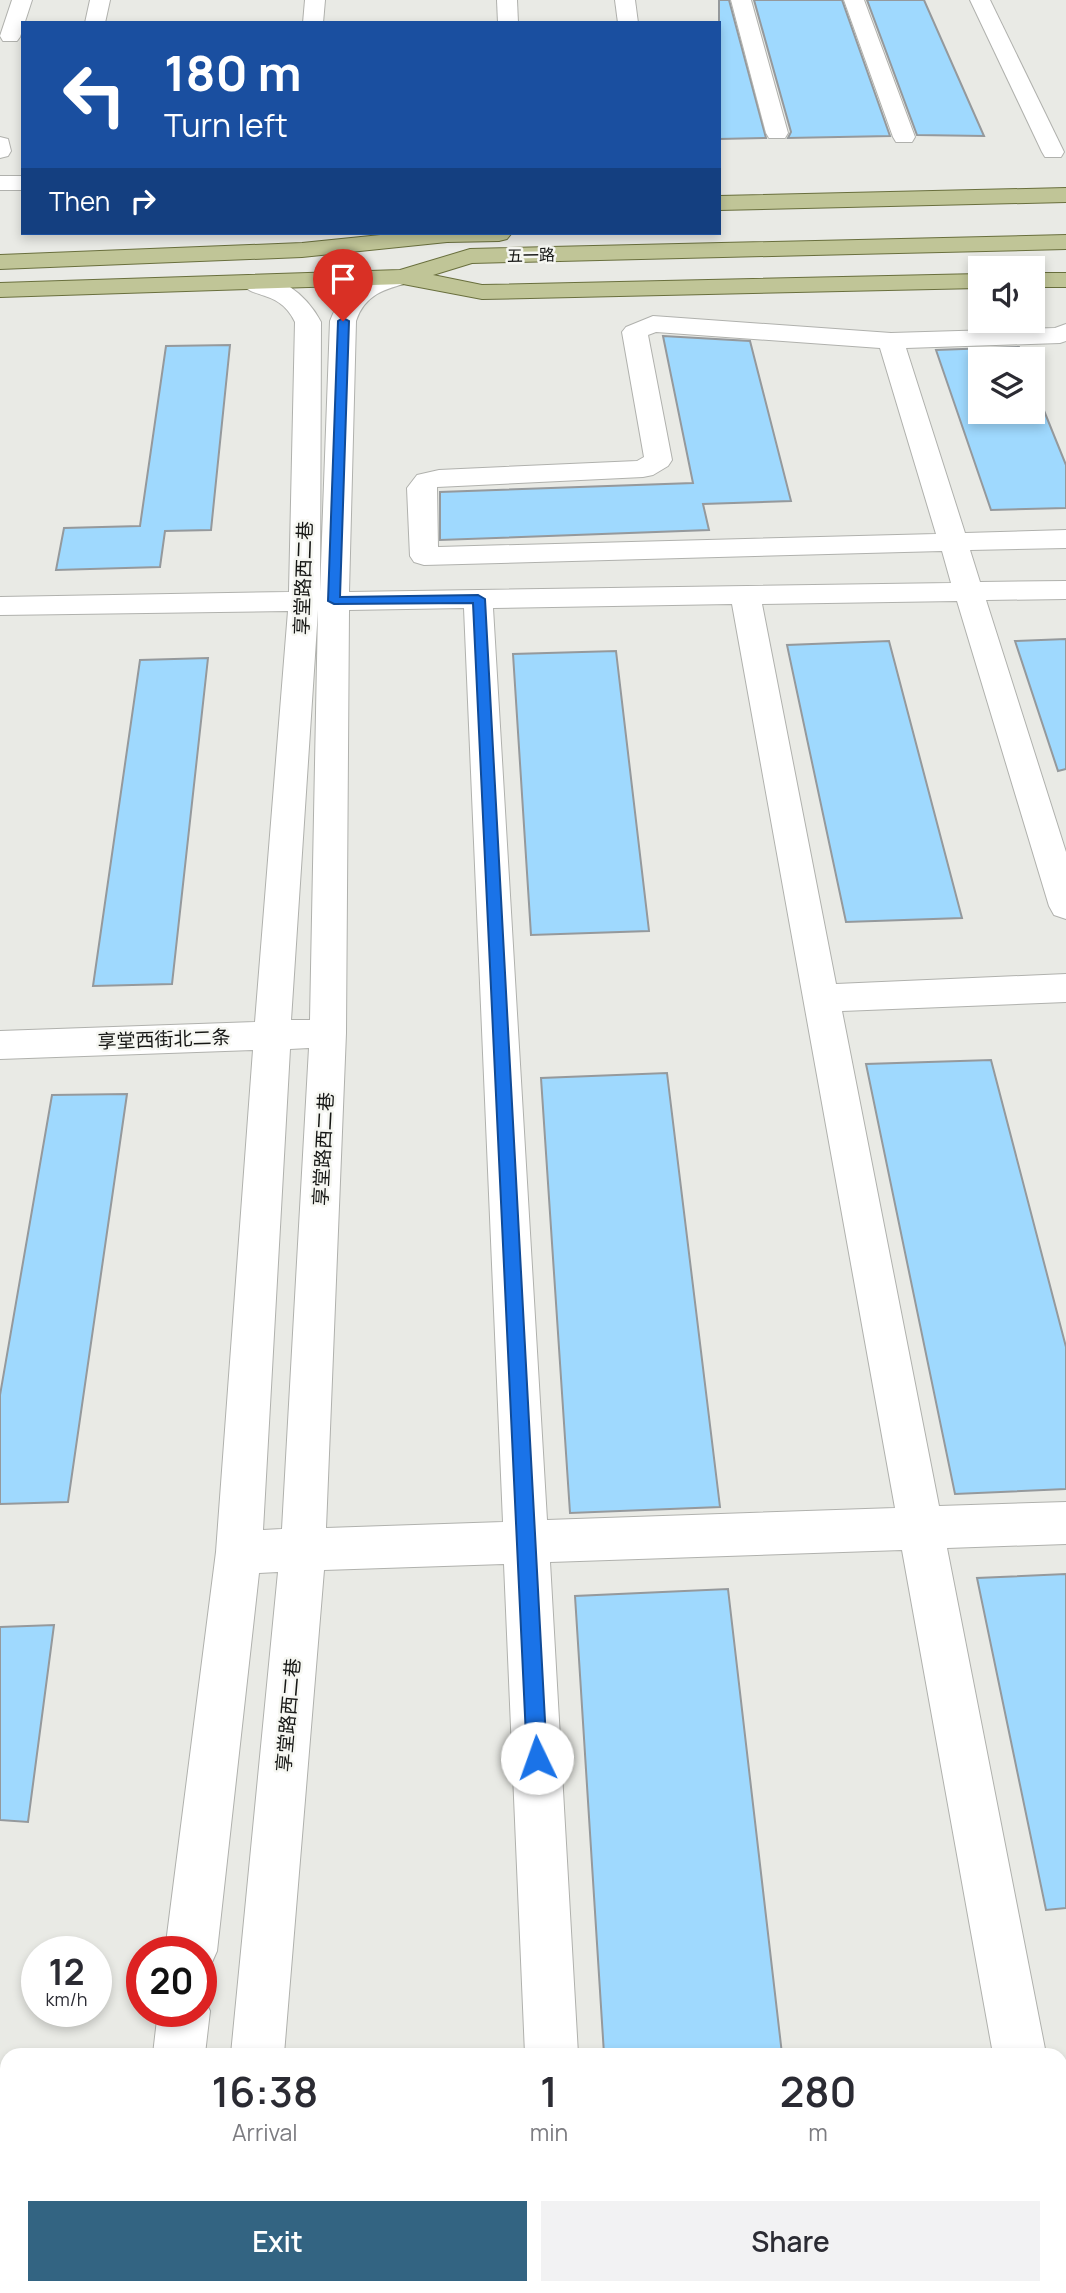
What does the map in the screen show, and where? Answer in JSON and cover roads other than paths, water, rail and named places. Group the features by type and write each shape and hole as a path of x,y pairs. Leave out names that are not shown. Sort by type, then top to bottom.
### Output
{"main road":[{"path":"721,203 1066,195"},
{"path":"721,229 1066,221"},
{"path":"0,242 198,235"},
{"path":"192,255 249,235"},
{"path":"0,262 302,250 447,235"},
{"name":"五一路","path":"0,290 402,277 470,256 1066,242"},
{"path":"0,253 64,260"},
{"path":"402,277 482,292 968,281"},
{"path":"1045,280 1066,280"}],"street":[{"path":"0,0 12,0"},
{"path":"11,37 22,0"},
{"path":"95,21 100,0"},
{"path":"297,21 299,0"},
{"path":"313,21 315,0"},
{"path":"507,0 508,21"},
{"path":"625,0 628,21"},
{"path":"741,0 777,133"},
{"path":"854,0 904,137"},
{"path":"980,0 1053,152"},
{"path":"0,144 0,151"},
{"path":"0,183 21,183"},
{"name":"享堂路西二巷","path":"193,1936 239,1552 272,1034 319,601 343,321 348,302 365,288 402,277"},
{"name":"享堂路西二巷","path":"252,282 285,293 300,303 308,322 319,601 328,1034 303,1550 258,2048"},
{"path":"1066,332 1060,335 891,341 653,324 635,332 658,460 643,469 439,478 427,481 421,488 424,556 1066,539"},
{"path":"891,341 1066,906"},
{"path":"0,606 1066,590"},
{"path":"745,595 1019,2048"},
{"path":"478,599 552,2048"},
{"path":"821,998 1066,988"},
{"name":"享堂西街北二条","path":"0,1045 328,1034"},
{"path":"239,1552 1066,1523"},
{"path":"179,2048 182,2027"}]}
